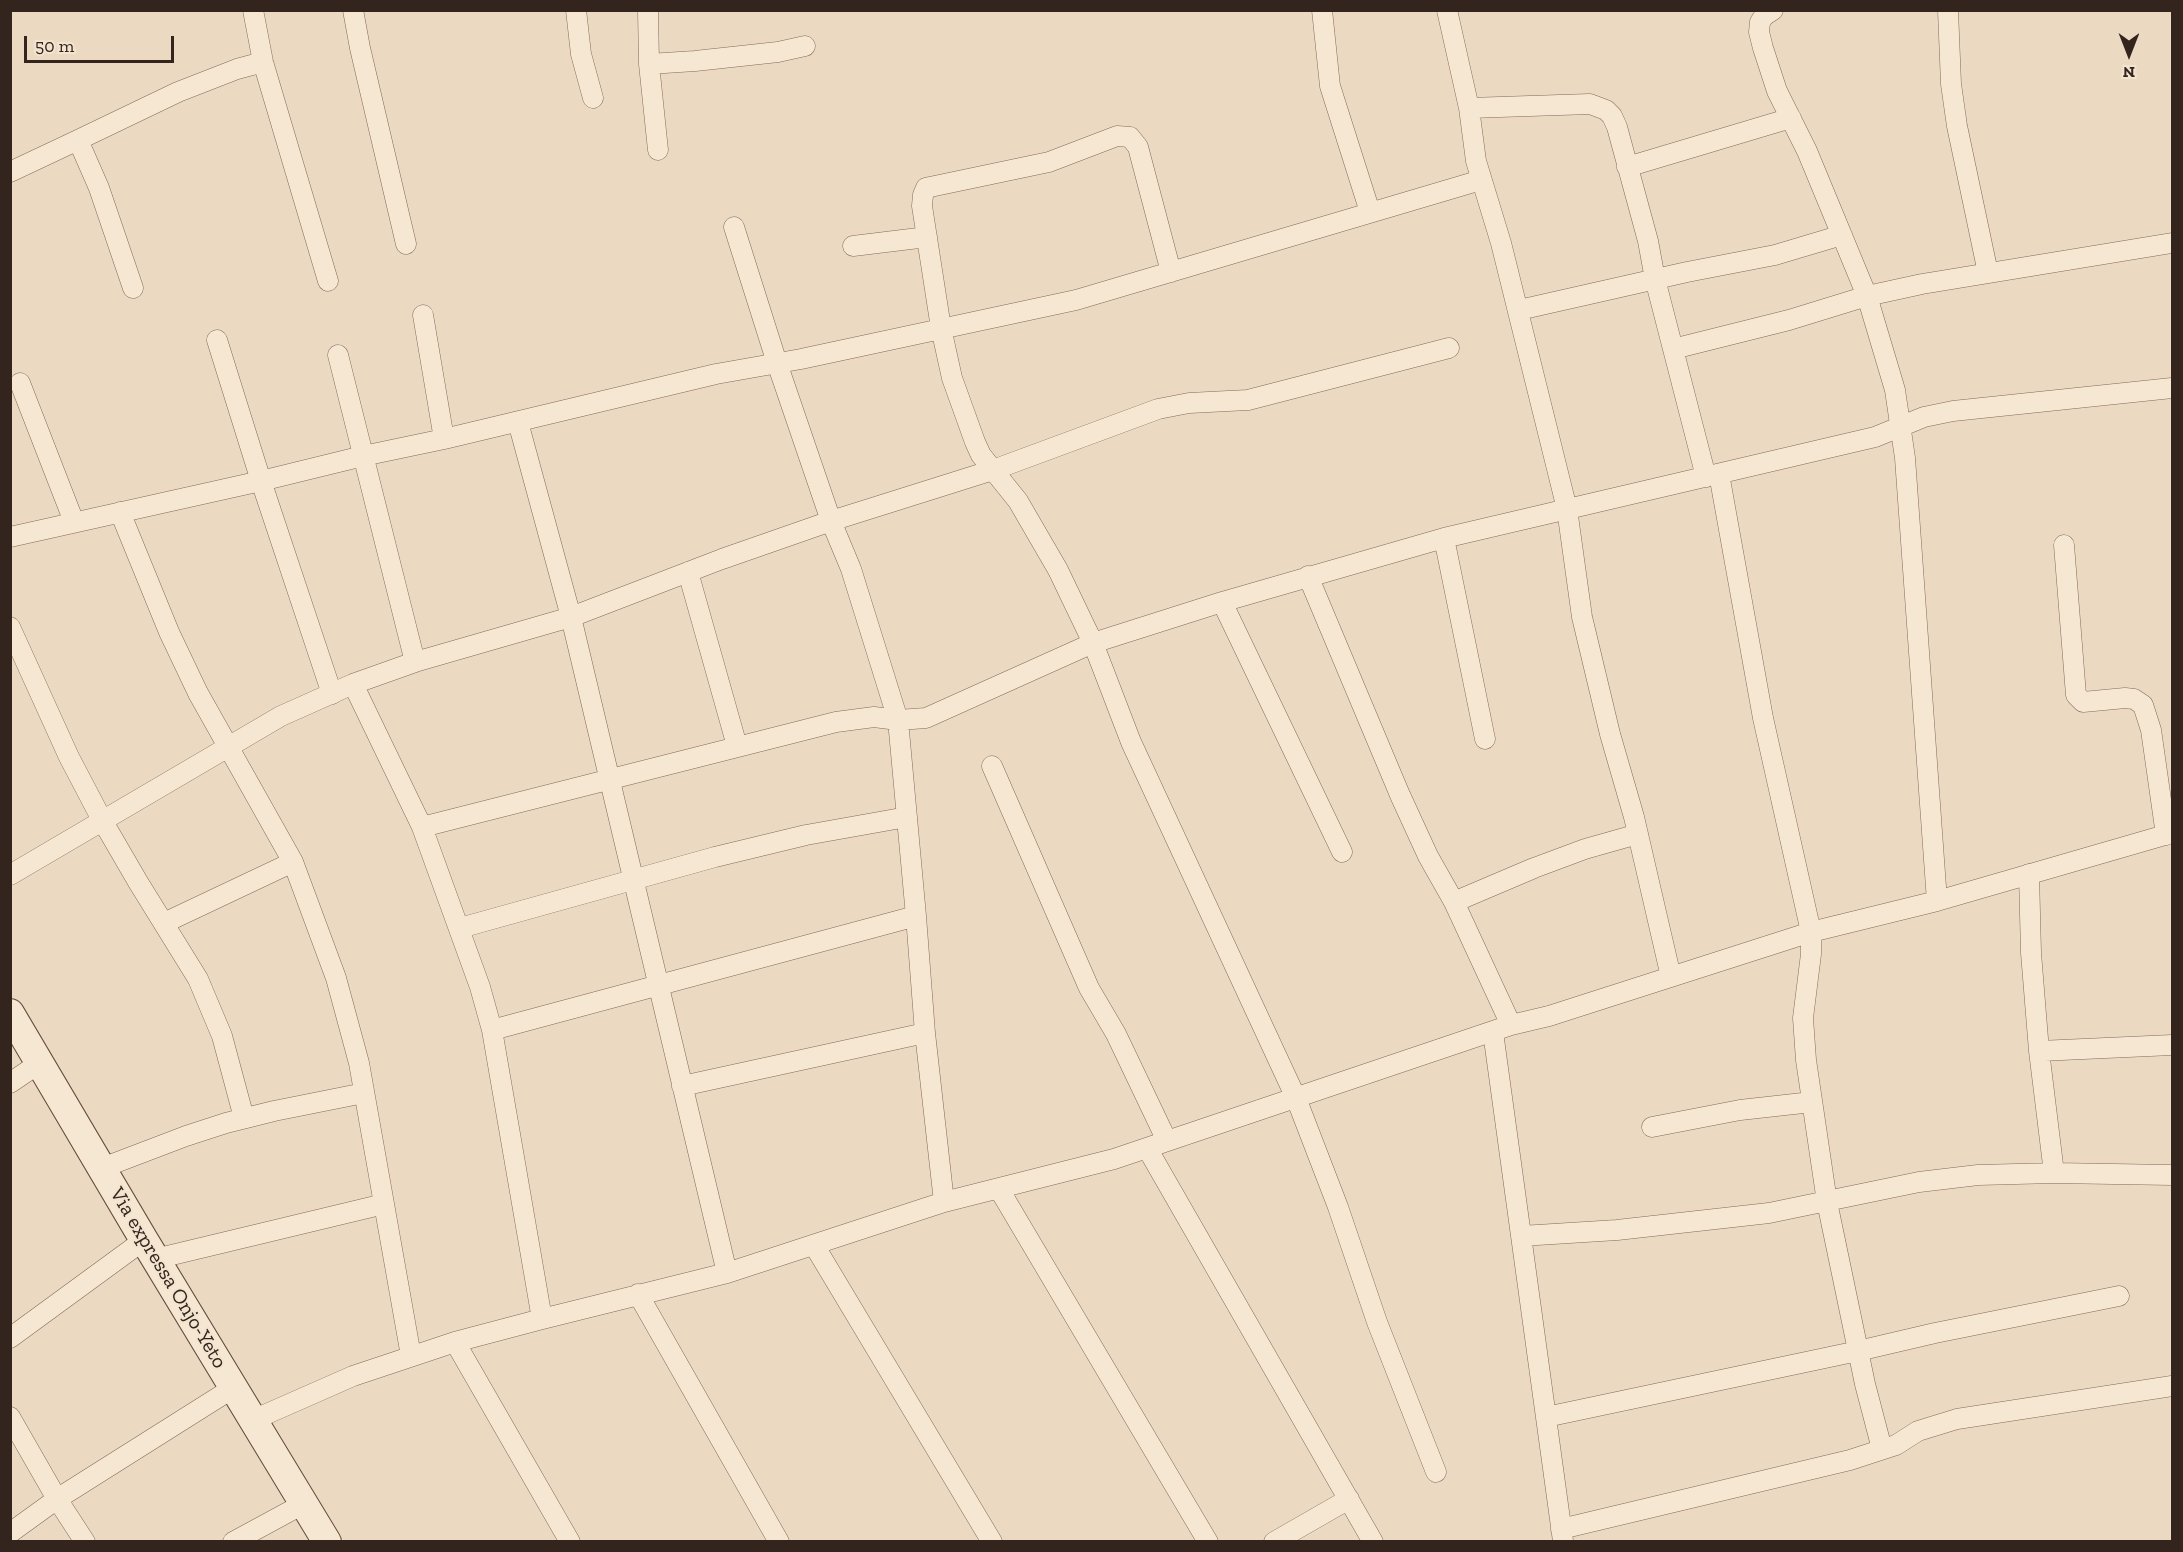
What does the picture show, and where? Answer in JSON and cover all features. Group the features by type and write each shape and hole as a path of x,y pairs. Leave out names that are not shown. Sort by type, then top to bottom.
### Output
{"main road":[{"name":"Via expressa Onjo-Yeto","path":"10,1013 41,1062 149,1250 327,1542"}],"street":[{"path":"253,10 262,62 328,281"},
{"path":"353,10 406,244"},
{"path":"576,10 581,54 593,98"},
{"path":"648,10 649,64 658,150"},
{"path":"1322,10 1330,86 1370,212"},
{"path":"1447,10 1469,108 1476,161 1502,243 1567,509 1582,617 1610,734 1638,834 1671,976"},
{"path":"1773,10 1760,22 1759,32 1777,91 1807,151 1867,296 1895,390 1905,458 1937,901"},
{"path":"1948,10 1951,84 1957,126 1988,273"},
{"path":"649,64 778,52 805,46"},
{"path":"10,172 178,92 262,62"},
{"path":"1469,108 1590,104 1599,106 1612,116 1648,241 1673,350 1713,475 1763,718 1811,932 1811,954 1803,1018 1806,1060 1827,1202 1858,1352 1882,1449"},
{"path":"1627,167 1791,118"},
{"path":"1171,272 1138,147 1134,140 1125,135 1049,162 926,188 923,195 922,207 941,328 952,378 972,434 981,455 1018,501 1058,570 1093,643 1131,742 1296,1098 1338,1207 1377,1322 1436,1472"},
{"path":"78,140 99,188 133,288"},
{"path":"10,537 518,422 716,374 1076,300 1481,180"},
{"path":"734,227 831,521 851,569 898,720 925,1033 944,1202"},
{"path":"1519,310 1775,255 1842,235"},
{"path":"853,246 927,237"},
{"path":"1673,350 1788,320 1867,296 1988,273 2172,243"},
{"path":"423,315 444,439"},
{"path":"217,340 332,694"},
{"path":"10,874 281,716 353,684 415,662 571,617 831,521 993,470 1158,409 1189,403 1248,400 1449,348"},
{"path":"338,355 415,662"},
{"path":"20,383 74,522"},
{"path":"422,827 609,778 857,718 915,720 937,714 1093,643 1308,576 1444,538 1875,437 1924,417 1953,411 2172,388"},
{"path":"518,422 571,617 727,1273"},
{"path":"120,512 174,642 198,693 292,862 336,978 364,1093 411,1356"},
{"path":"1444,538 1485,739"},
{"path":"253,1420 353,1376 455,1342 727,1273 944,1202 1114,1159 1502,1029 1811,932 1937,901 2169,834 2151,730 2143,705 2134,699 2125,698 2084,702 2076,695 2064,545"},
{"path":"688,572 737,746"},
{"path":"1308,576 1400,795 1428,856 1454,902 1502,1029 1521,1236 1562,1535 1850,1460 1896,1445 1917,1431 1958,1419 2172,1386"},
{"path":"1222,602 1342,852"},
{"path":"10,627 69,757 102,820 198,979 222,1036 244,1118"},
{"path":"353,684 422,827 480,987 492,1030 542,1319"},
{"path":"992,766 1089,988 1116,1034 1167,1141"},
{"path":"459,928 633,879 806,835 907,817"},
{"path":"1454,902 1585,849 1638,834"},
{"path":"164,923 292,862"},
{"path":"2029,874 2031,953 2039,1051 2054,1173"},
{"path":"492,1030 916,916"},
{"path":"682,1086 925,1033"},
{"path":"2039,1051 2172,1045"},
{"path":"10,1083 41,1062"},
{"path":"102,1168 186,1136 244,1118 364,1093"},
{"path":"1652,1127 1740,1110 1812,1102"},
{"path":"1147,1148 1373,1542"},
{"path":"1521,1236 1617,1230 1769,1213 1919,1182 1978,1175 2054,1173 2172,1175"},
{"path":"999,1189 1208,1542"},
{"path":"10,1338 149,1250 384,1204"},
{"path":"814,1245 992,1542"},
{"path":"638,1294 779,1542"},
{"path":"1546,1417 1858,1352 1935,1333 2119,1296"},
{"path":"455,1342 570,1542"},
{"path":"10,1533 57,1499 234,1388"},
{"path":"10,1417 57,1499 85,1542"},
{"path":"1274,1542 1349,1499"},
{"path":"233,1542 305,1503"}]}
